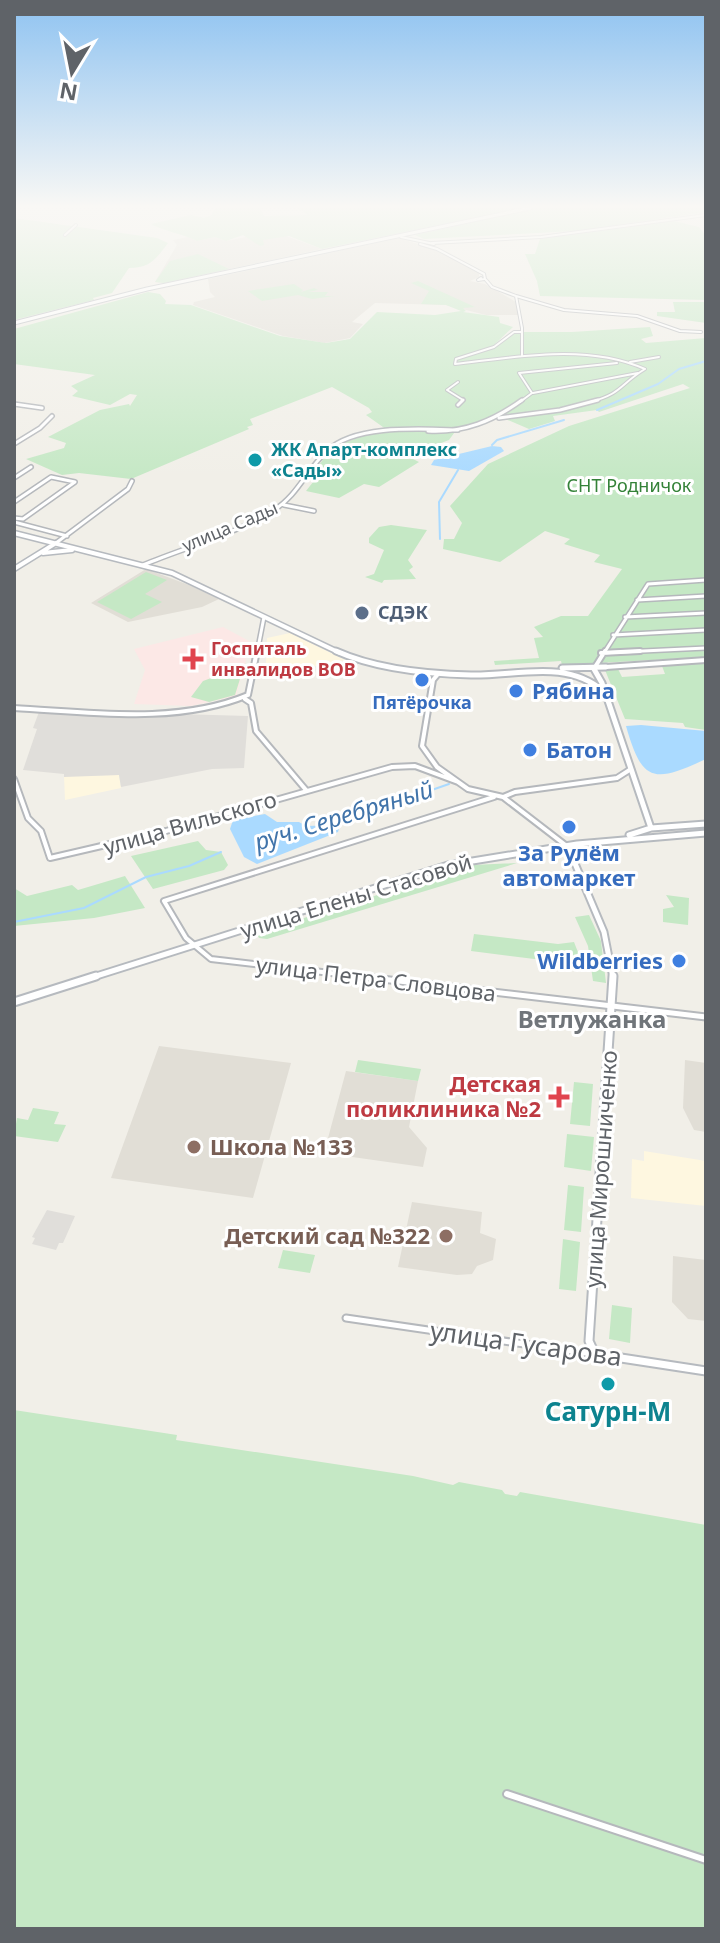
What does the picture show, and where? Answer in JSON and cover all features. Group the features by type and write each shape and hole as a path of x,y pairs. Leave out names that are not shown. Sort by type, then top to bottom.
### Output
{"main road":[{"path":"14,323 109,299"},
{"path":"14,533 143,565 202,585 354,659 438,674 581,672 606,667"},
{"path":"14,569 56,543"},
{"path":"39,554 82,550"},
{"path":"588,678 596,671"},
{"path":"596,671 651,828 661,835"},
{"path":"423,672 433,680"},
{"path":"581,672 603,691"},
{"name":"улица Елены Стасовой","path":"614,839 651,828 706,824"},
{"name":"улица Елены Стасовой","path":"194,946 448,865 501,854 614,839 706,833"},
{"name":"улица Мирошниченко","path":"568,847 604,932 612,966 612,1006 589,1341 595,1354"},
{"path":"14,1002 194,946"},
{"name":"улица Гусарова","path":"595,1354 706,1371"}],"street":[{"path":"516,299 522,356"},
{"path":"525,299 564,310 637,316 680,331 701,332"},
{"path":"499,418 560,410 596,401 619,393 630,378 645,369 626,362 587,356 522,356 455,364 456,359 494,347 514,332 522,332"},
{"path":"532,393 519,373 659,357"},
{"path":"499,418 532,393 640,373"},
{"path":"458,382 447,390 463,400 458,405"},
{"path":"14,404 42,408"},
{"path":"14,444 40,428 52,416"},
{"name":"улица Сады","path":"143,565 261,518 284,505 329,447 342,441 410,429 439,433 499,418"},
{"path":"14,478 31,467"},
{"path":"14,502 51,477 75,482 23,519 14,520"},
{"path":"56,543 128,489 132,481"},
{"path":"284,505 314,511"},
{"path":"14,520 67,536"},
{"path":"596,671 601,653 648,584 706,580"},
{"path":"637,600 706,596"},
{"path":"625,617 706,613"},
{"path":"14,708 180,713 244,698 250,690 264,616"},
{"path":"613,635 706,630"},
{"path":"601,653 706,648"},
{"path":"606,667 706,660"},
{"path":"438,674 433,680 422,746 431,760 458,782 480,794 503,797 515,792 617,778 631,769"},
{"path":"244,698 251,703 256,731 306,790"},
{"name":"улица Вильского","path":"14,779 28,818 41,831 50,858 103,847 392,767 415,766 458,782"},
{"path":"194,946 164,901 166,898 494,797"},
{"path":"503,797 568,847"},
{"name":"улица Петра Словцова","path":"194,946 211,959 236,963 706,1017"},
{"name":"улица Гусарова","path":"346,1318 595,1354"},
{"path":"507,1794 706,1860"}],"shaded area":[{"path":"208,299 510,299 516,302 519,315 486,315 446,305 375,303 352,322 363,324 350,338 325,343 283,336 193,305"},
{"path":"146,569 219,599 202,607 128,622 91,603"},
{"name":"Госпиталь инвалидов ВОВ","path":"223,627 251,642 236,696 191,706 134,704 145,670 134,649"},
{"path":"290,633 345,660 272,675 266,665 267,638"},
{"path":"39,712 248,716 244,768 212,769 121,787 119,775 64,777 64,774 23,770 37,729 33,728"},
{"path":"119,775 121,788 65,800 64,776"},
{"name":"Школа №133","path":"159,1046 291,1063 253,1198 111,1178"},
{"path":"685,1060 706,1063 706,1132 694,1130 683,1108"},
{"path":"346,1071 418,1081 409,1127 427,1148 423,1167 324,1153"},
{"path":"644,1151 706,1161 706,1206 631,1198 632,1159 644,1161"},
{"name":"Детский сад №322","path":"412,1202 482,1212 480,1233 496,1239 493,1260 477,1266 472,1274 457,1275 398,1267"},
{"path":"47,1210 75,1216 63,1243 59,1243 56,1250 32,1244 35,1238 32,1237"},
{"path":"673,1256 706,1260 706,1321 688,1319 672,1302"}],"green space":[{"path":"14,299 94,300 14,320"},
{"name":"СНТ Родничок","path":"124,299 164,299 165,304 191,305 280,336 326,343 350,339 377,312 435,315 461,311 446,305 421,304 424,299 457,299 475,307 463,308 466,311 463,312 499,317 500,323 513,327 492,347 513,332 650,327 653,336 641,339 646,343 706,338 706,657 562,665 561,661 495,665 494,661 539,658 534,638 543,637 534,627 561,616 588,616 622,569 594,562 600,555 564,544 570,539 545,531 500,562 443,549 444,539 454,539 462,523 450,506 488,464 569,426 690,388 683,384 599,412 553,416 555,421 529,429 496,415 457,429 449,440 407,456 419,462 379,487 364,484 339,498 306,491 317,477 312,475 332,447 366,435 390,432 366,415 372,412 369,408 332,387 250,419 253,425 247,427 249,429 131,479 79,473 62,475 26,459 64,448 66,443 48,437 100,410 130,406 137,395 130,394 110,405 72,396 78,391 71,386 95,375 14,364 14,329"},
{"path":"673,302 706,302 706,323 657,316 657,312 675,312"},
{"path":"391,525 427,530 408,560 413,567 409,570 416,579 384,580 382,583 365,577 374,574 384,550 369,543 369,538 379,527"},
{"path":"146,572 167,580 145,594 162,602 131,619 97,602"},
{"path":"706,663 706,730 685,727 683,723 625,719 605,670 618,669 622,677 665,674 662,666"},
{"path":"244,666 235,695 209,702 191,697 203,681"},
{"path":"198,841 206,850 221,852 228,865 224,870 153,889 131,856"},
{"path":"517,863 267,939 259,938 256,933 473,865"},
{"path":"125,876 145,908 94,918 14,926 14,888 27,896 72,885 78,890"},
{"path":"666,895 689,898 688,925 663,922 663,909 674,907"},
{"path":"589,915 601,941 606,983 593,981 588,946 575,917"},
{"path":"474,934 558,944 574,942 583,965 471,951"},
{"path":"358,1060 421,1069 418,1081 355,1072"},
{"path":"574,1082 593,1084 590,1126 570,1124"},
{"path":"33,1108 59,1112 54,1124 66,1125 58,1142 14,1136 17,1118 28,1120"},
{"path":"567,1134 594,1137 591,1171 564,1167"},
{"path":"568,1185 584,1187 581,1232 564,1230"},
{"path":"563,1239 580,1242 576,1291 559,1289"},
{"path":"283,1250 315,1255 310,1273 278,1268"},
{"path":"612,1305 632,1308 630,1343 609,1339"},
{"path":"14,1410 177,1435 176,1440 413,1476 453,1485 459,1482 502,1490 505,1494 517,1496 520,1492 706,1525 706,1929 14,1929"}],"water":[{"path":"492,446 501,447 504,451 469,471 431,465 434,460"},
{"path":"626,726 706,731 706,759 673,772 652,773 644,768 638,758"},
{"path":"265,814 277,822 299,822 306,826 340,825 338,832 257,864 244,857 230,829 233,820"}],"waterway":[{"path":"597,410 658,384 679,369 706,361"},
{"path":"492,445 497,440 564,420"},
{"path":"440,539 439,502 458,470"},
{"name":"руч. Серебряный","path":"337,823 449,784"},
{"name":"руч. Серебряный","path":"14,922 84,908 146,877 189,866 221,852"}],"place":[{"name":"ЖК Апарт-комплекс «Сады»","path":"255,460"},
{"name":"СДЭК","path":"362,613"},
{"name":"Госпиталь инвалидов ВОВ","path":"193,659"},
{"name":"Пятёрочка","path":"422,680"},
{"name":"Рябина","path":"516,691"},
{"name":"Батон","path":"530,750"},
{"name":"За Рулём автомаркет","path":"569,827"},
{"name":"Wildberries","path":"679,961"},
{"name":"Детская поликлиника №2","path":"559,1097"},
{"name":"Школа №133","path":"194,1147"},
{"name":"Детский сад №322","path":"446,1236"},
{"name":"Сатурн-М","path":"608,1384"}],"district":[{"name":"Ветлужанка","path":"592,1020"}]}
